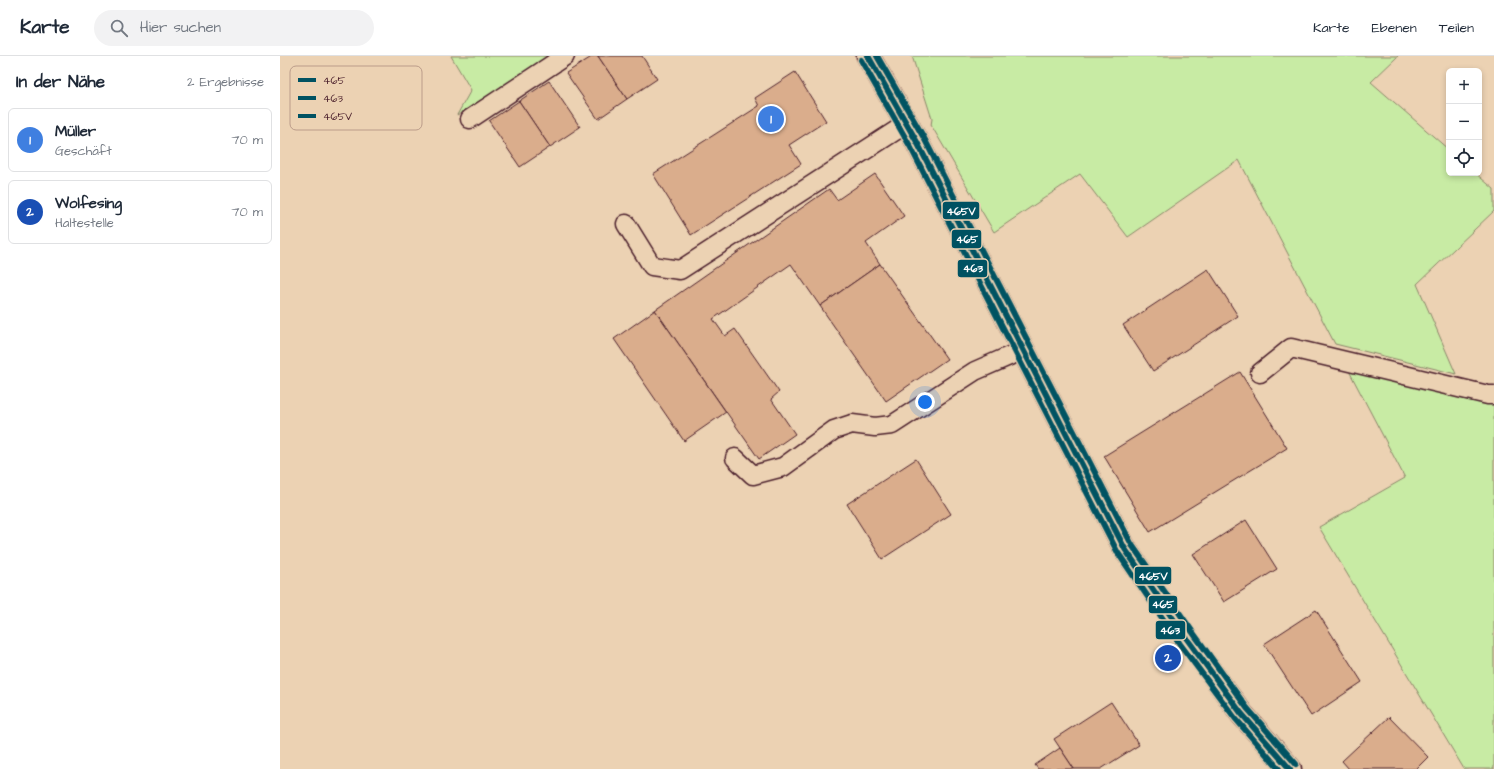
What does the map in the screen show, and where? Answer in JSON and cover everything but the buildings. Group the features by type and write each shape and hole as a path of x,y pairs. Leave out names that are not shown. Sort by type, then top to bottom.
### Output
{"main road":[{"path":"868,56 917,142 1126,549 1187,639 1240,713 1290,769"}],"lane":[{"path":"470,119 565,56"},
{"path":"626,224 652,266 680,270 906,124"},
{"path":"1260,373 1292,348 1488,395 1494,395"},
{"path":"735,458 753,475 783,467 834,430 852,424 875,427 892,425 975,371 1023,350"}],"green space":[{"path":"451,56 552,56 457,115 471,90"},
{"path":"912,56 1398,56 1371,82 1446,147 1446,176 1479,176 1494,189 1494,211 1417,284 1456,374 1335,344 1239,160 1128,237 1080,174 994,232 931,125 932,119"},
{"path":"1348,369 1494,401 1494,769 1464,769 1319,527 1405,478"}],"transit line":[{"name":"465","path":"868,56 917,142 1125,549 1187,639 1241,713 1290,769"},
{"name":"465V","path":"877,56 924,138 1132,545 1247,708 1296,764"},
{"name":"463","path":"861,60 910,146 1118,553 1180,644 1235,718 1279,769"}],"place":[{"name":"Müller","path":"771,119"},
{"name":"Wolfesing","path":"1168,658"}]}
